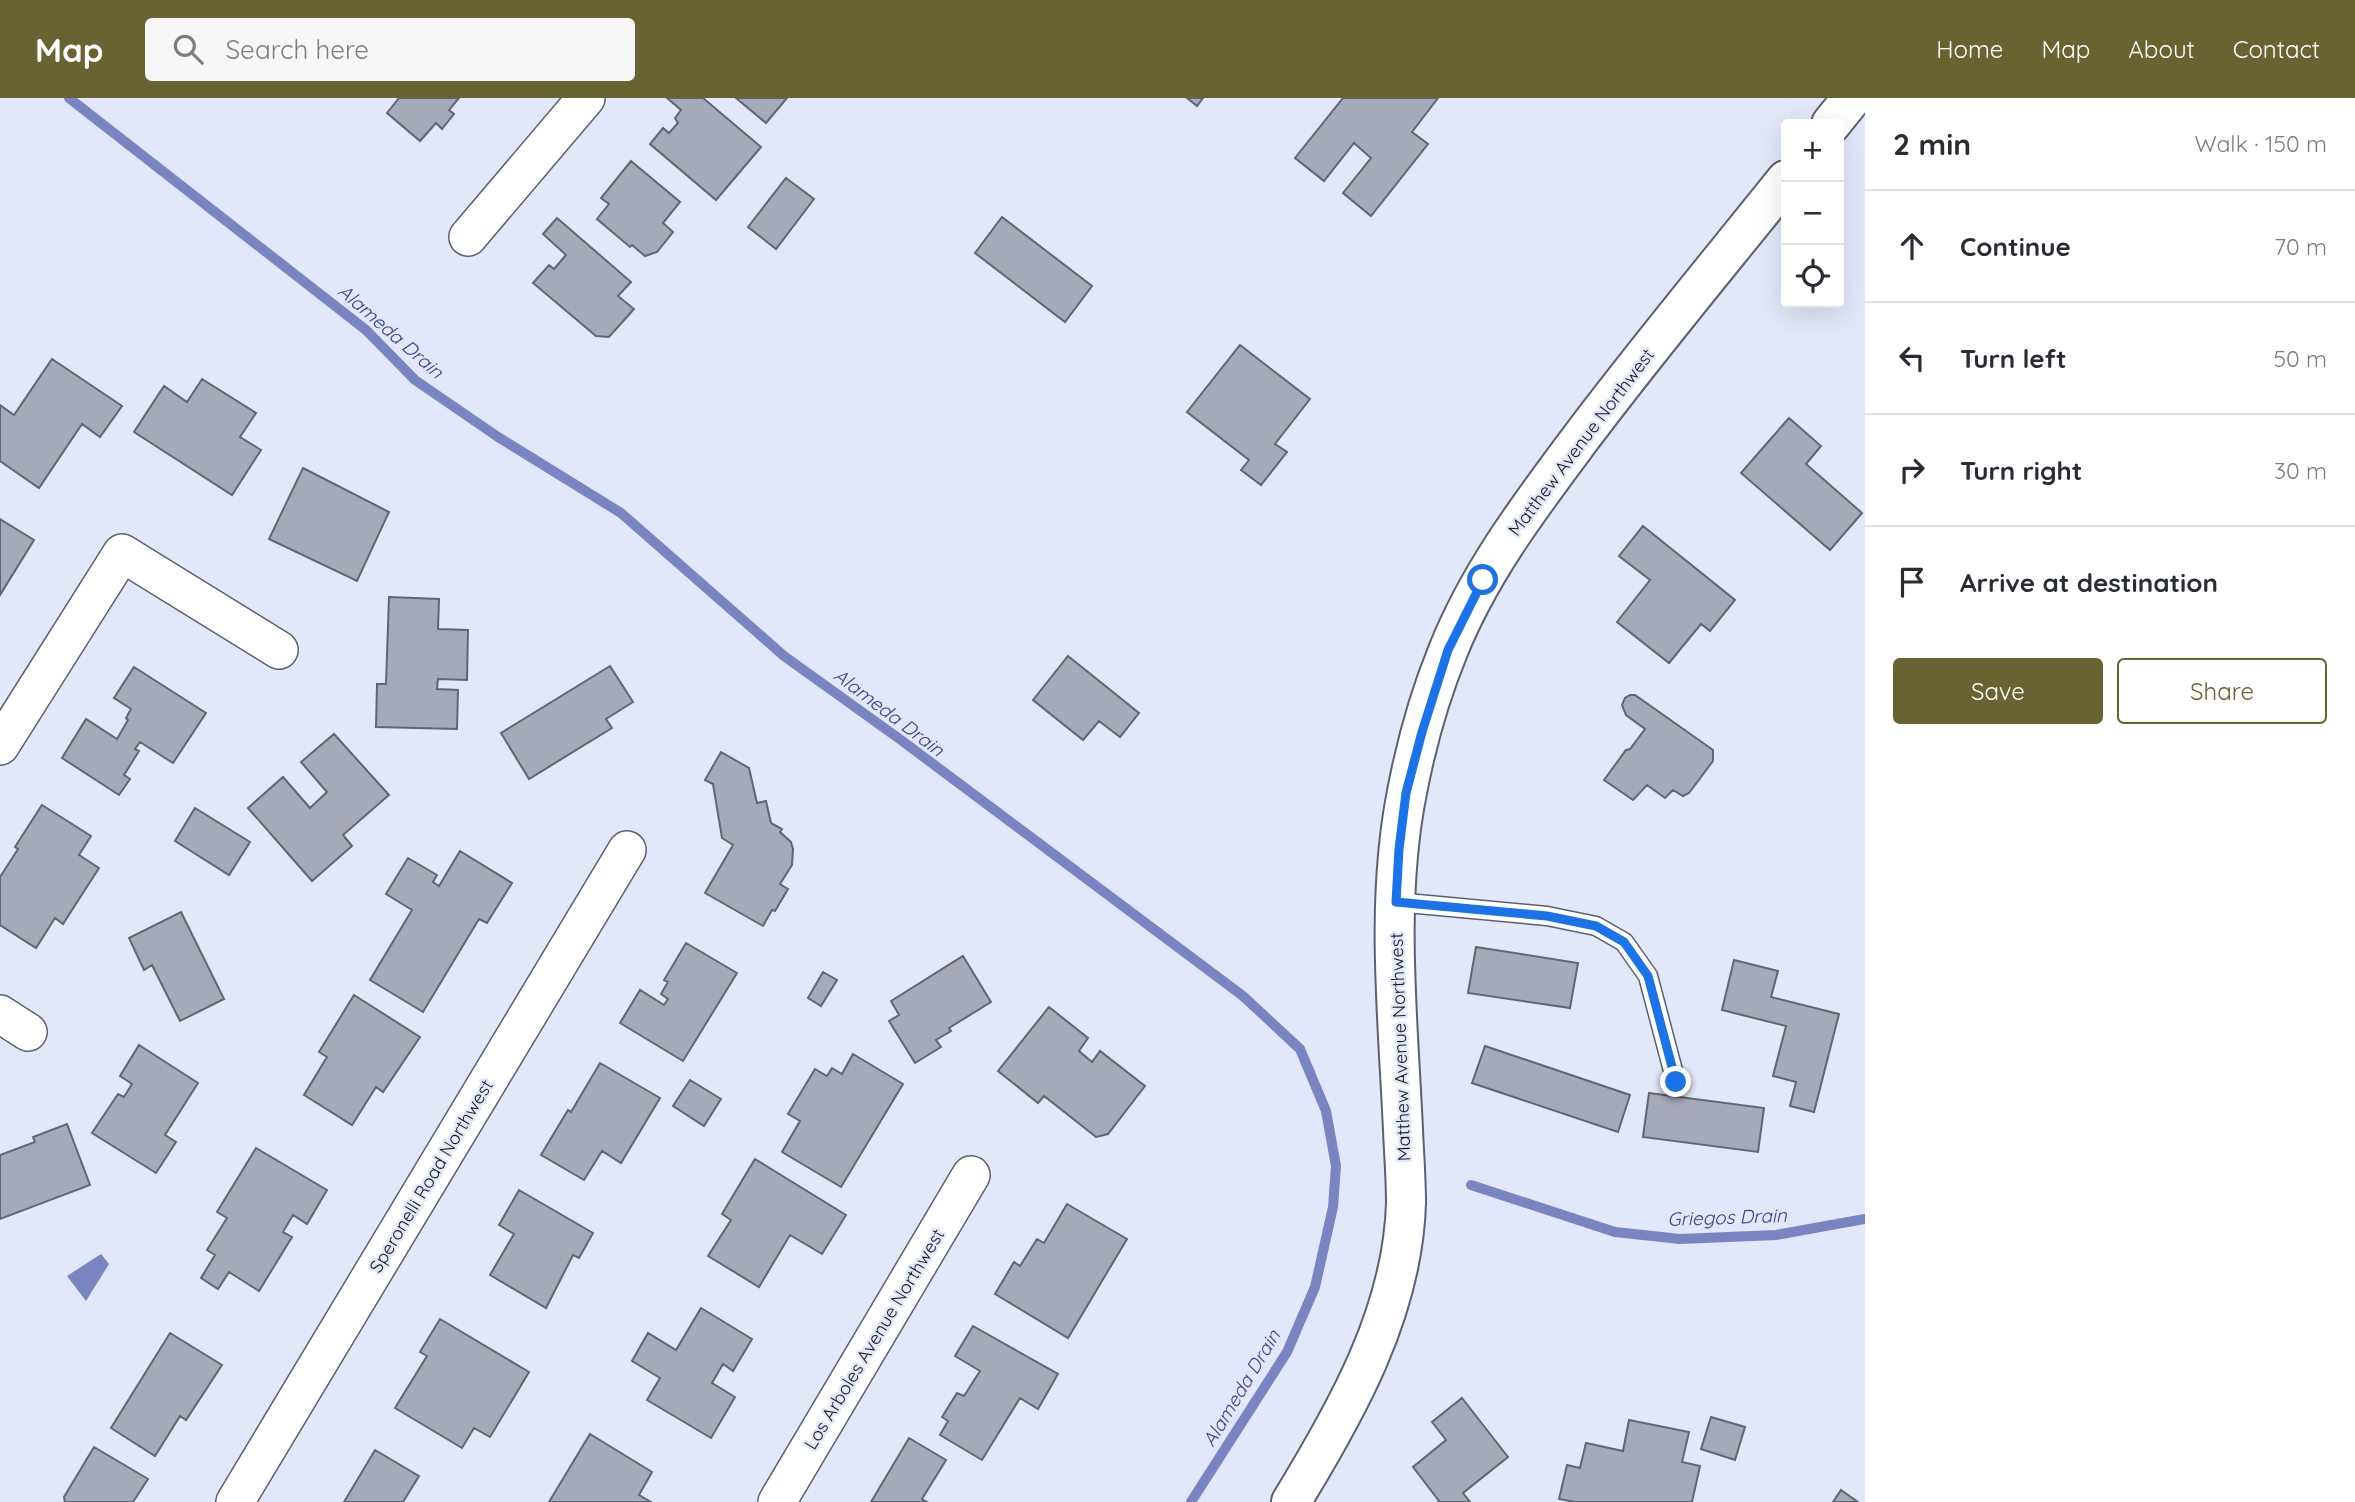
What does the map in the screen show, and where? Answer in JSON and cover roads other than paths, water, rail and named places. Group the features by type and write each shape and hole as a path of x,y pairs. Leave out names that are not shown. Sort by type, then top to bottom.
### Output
{"street":[{"path":"468,237 586,98"},
{"path":"1835,119 1852,98"},
{"name":"Matthew Avenue Northwest","path":"1291,1502 1352,1395 1384,1322 1399,1259 1406,1205 1395,953 1399,849 1406,793 1448,650 1483,580 1522,516 1612,397 1784,182"},
{"path":"0,746 122,553 279,650"},
{"name":"Speronelli Road Northwest","path":"235,1502 627,850"},
{"name":"Los Arboles Avenue Northwest","path":"777,1502 971,1175"}],"lane":[{"path":"1396,902 1547,916 1596,926 1624,942 1648,976 1676,1082"}],"water":[{"path":"101,1254 109,1264 86,1301 67,1276"}],"waterway":[{"name":"Alameda Drain","path":"69,98 366,330 415,380 498,437 621,513 784,656 901,740 1243,996 1300,1049 1326,1111 1336,1166 1333,1207 1315,1287 1287,1352 1191,1502"},
{"name":"Griegos Drain","path":"1471,1185 1615,1232 1680,1239 1776,1235 1865,1219"}]}
